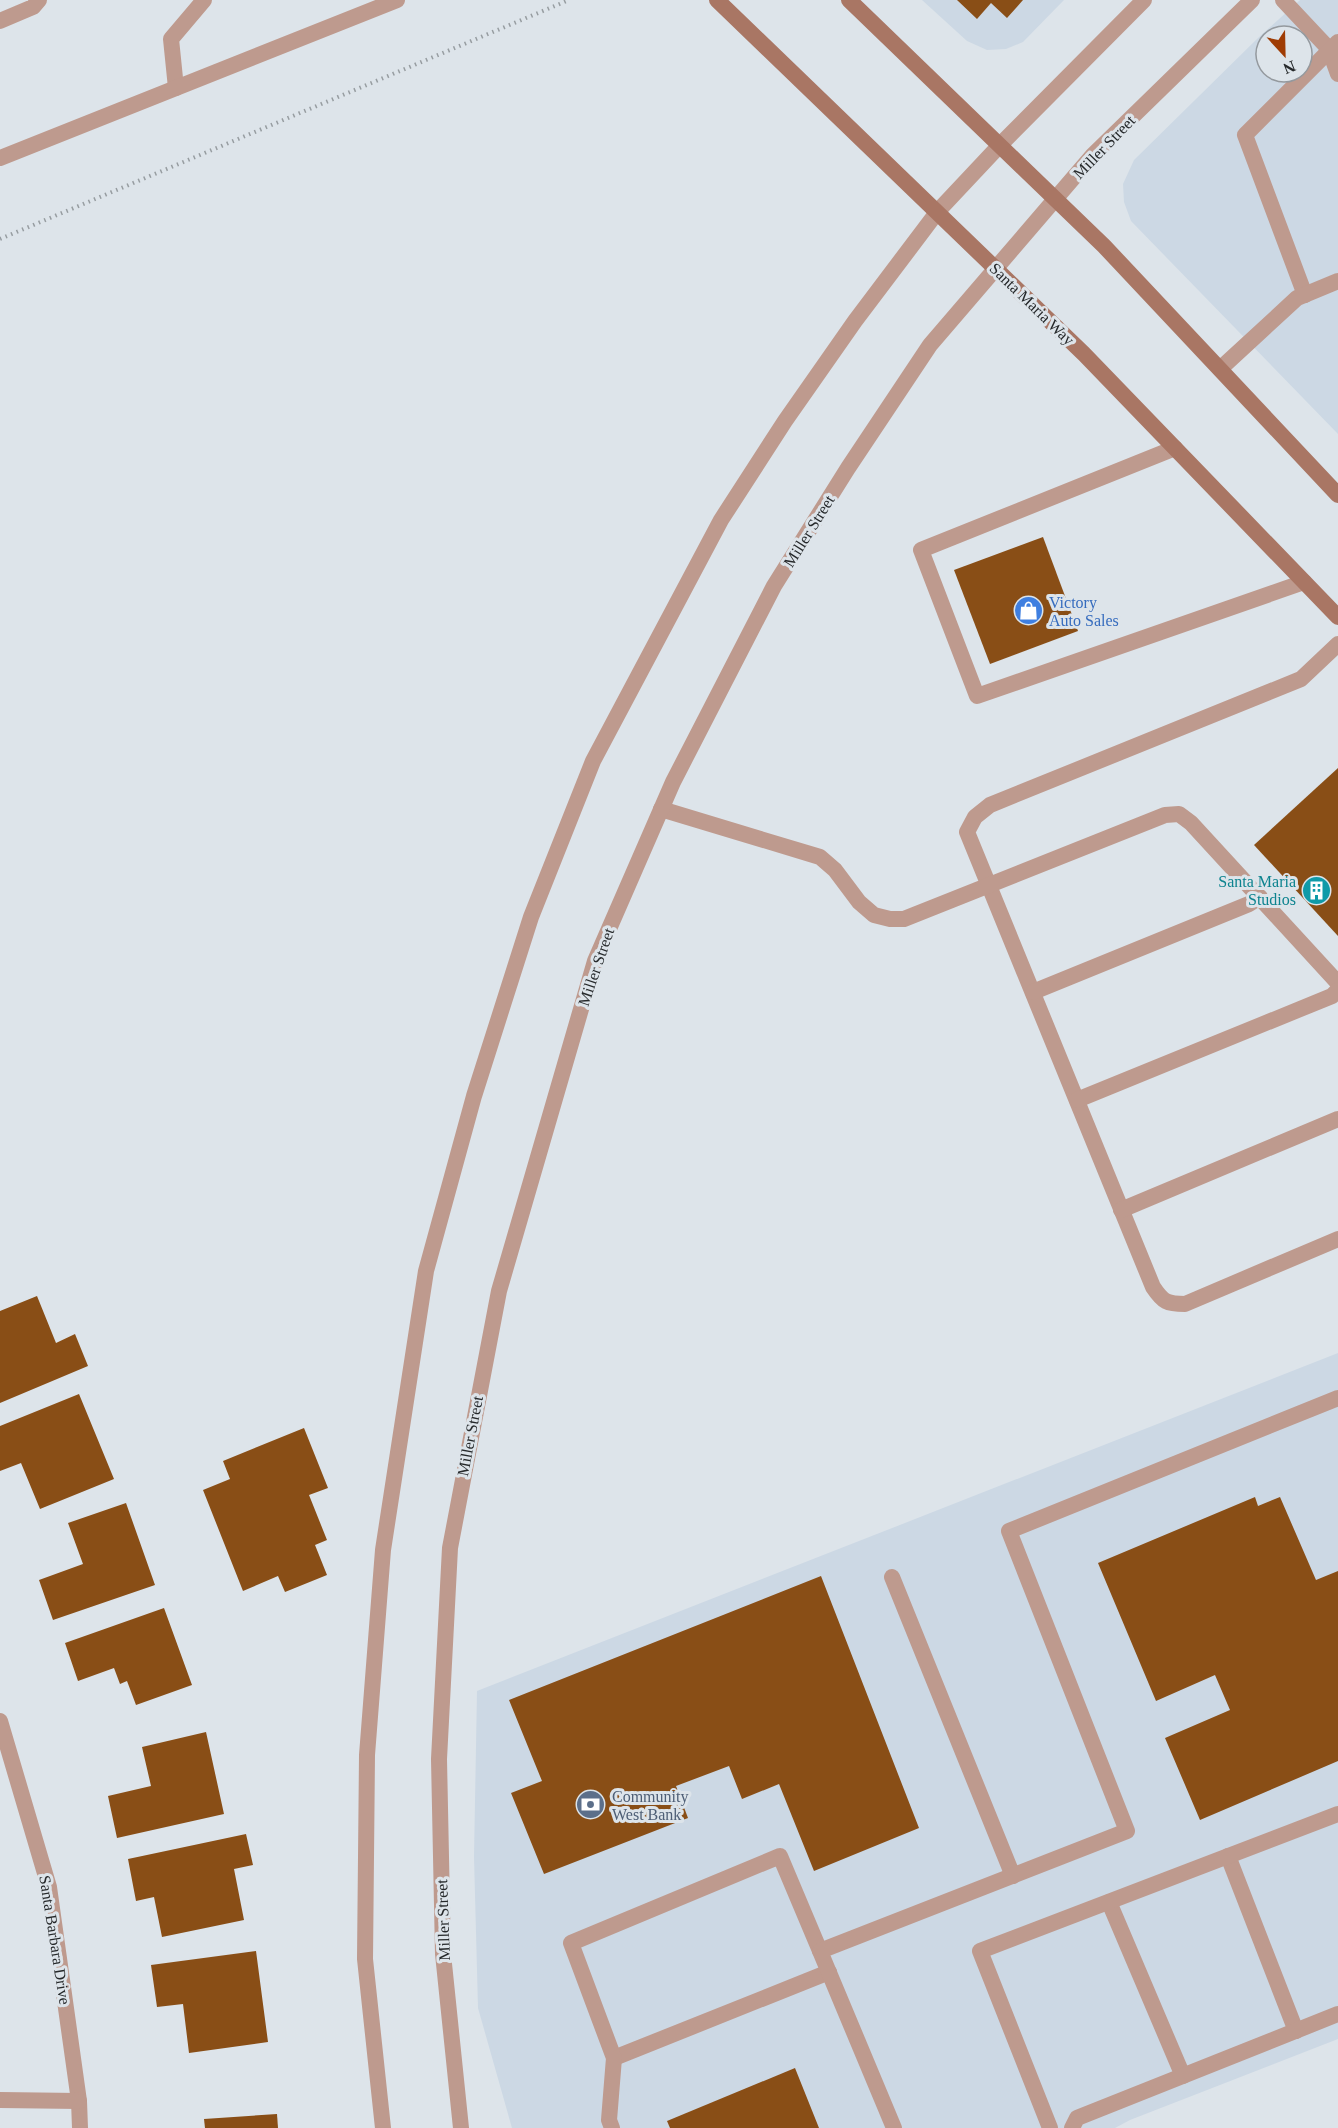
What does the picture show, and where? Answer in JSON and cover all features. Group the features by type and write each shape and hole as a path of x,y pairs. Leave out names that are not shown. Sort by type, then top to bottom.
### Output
{"main road":[{"name":"Santa Maria Way","path":"717,0 1084,354 1338,617"},
{"path":"849,0 1104,246 1338,495"}],"street":[{"path":"0,21 33,7 39,0"},
{"path":"176,88 171,39 204,0"},
{"path":"0,158 397,0"},
{"path":"383,2128 365,1947 367,1755 383,1551 426,1271 474,1096 531,917 593,761 721,520 784,421 855,321 938,211 1144,0"},
{"name":"Miller Street","path":"461,2128 443,1954 440,1816 439,1759 450,1548 499,1291 595,961 661,809 774,586 848,468 930,345 1092,155 1252,0"},
{"path":"1283,0 1333,45 1338,74"},
{"path":"1305,294 1245,135 1333,45"},
{"path":"1220,369 1297,298 1338,281"},
{"path":"1175,448 921,550 977,696 1304,582"},
{"path":"1338,644 1301,679 990,805 975,817 967,832 1121,1210 1153,1287 1160,1298 1169,1304 1185,1304 1338,1239"},
{"path":"661,809 820,857 835,870 859,902 874,915 890,919 904,919 1165,815 1179,814 1191,823 1338,983"},
{"path":"1033,992 1249,904 1260,897"},
{"path":"1077,1100 1332,996 1338,990"},
{"path":"1121,1210 1338,1119"},
{"path":"820,1951 1127,1831 1010,1531 1338,1398"},
{"path":"892,1577 1013,1876"},
{"name":"Santa Barbara Drive","path":"0,1721 49,1887 79,2101 80,2128"},
{"path":"1050,2128 980,1951 1338,1814"},
{"path":"612,2128 609,2120 614,2058 571,1943 780,1856 894,2128"},
{"path":"1228,1856 1296,2031"},
{"path":"1109,1902 1183,2076"},
{"path":"614,2058 829,1972"},
{"path":"1072,2128 1077,2118 1338,2014"},
{"path":"0,2100 79,2101"}],"path":[{"path":"0,239 569,0"}],"shaded area":[{"path":"922,0 1064,0 1023,42 1006,49 987,50 967,41"},
{"path":"1300,0 1338,0 1338,434 1131,221 1124,202 1123,184 1134,160 1254,42 1254,84 1314,84 1314,24 1273,24"},
{"path":"1338,1353 1338,2039 1130,2120 1115,2128 512,2128 478,2008 474,1857 477,1691"}],"building":[{"path":"957,0 1023,0 1007,18 991,3 977,19"},
{"path":"1043,537 1078,631 990,664 954,570"},
{"name":"Santa Maria Studios","path":"1338,768 1338,936 1254,845"},
{"path":"37,1296 56,1343 75,1334 88,1366 0,1403 0,1311"},
{"path":"79,1394 114,1479 40,1509 21,1463 0,1471 0,1426"},
{"path":"304,1428 328,1488 309,1495 327,1540 315,1545 327,1575 285,1592 278,1576 243,1591 203,1490 230,1479 223,1461"},
{"path":"1255,1497 1258,1506 1280,1497 1316,1580 1338,1571 1338,1761 1200,1820 1165,1738 1230,1710 1215,1675 1156,1701 1098,1563"},
{"path":"126,1503 155,1585 53,1620 39,1580 83,1564 68,1523"},
{"path":"821,1576 919,1828 814,1871 779,1784 742,1799 729,1766 676,1786 688,1818 544,1874 511,1793 542,1781 509,1700"},
{"path":"164,1608 192,1685 136,1705 127,1681 120,1684 114,1668 78,1681 65,1643"},
{"path":"206,1732 224,1814 117,1838 108,1796 151,1786 142,1747"},
{"path":"246,1834 253,1865 234,1869 244,1920 162,1937 154,1897 136,1901 128,1859"},
{"path":"256,1951 268,2042 189,2053 183,2004 157,2007 151,1965"},
{"path":"795,2068 819,2128 670,2128 667,2121"},
{"path":"277,2114 278,2128 205,2128 204,2119"}],"place":[{"name":"Victory Auto Sales","path":"1028,611"},
{"name":"Santa Maria Studios","path":"1317,890"},
{"name":"Community West Bank","path":"591,1805"}]}
